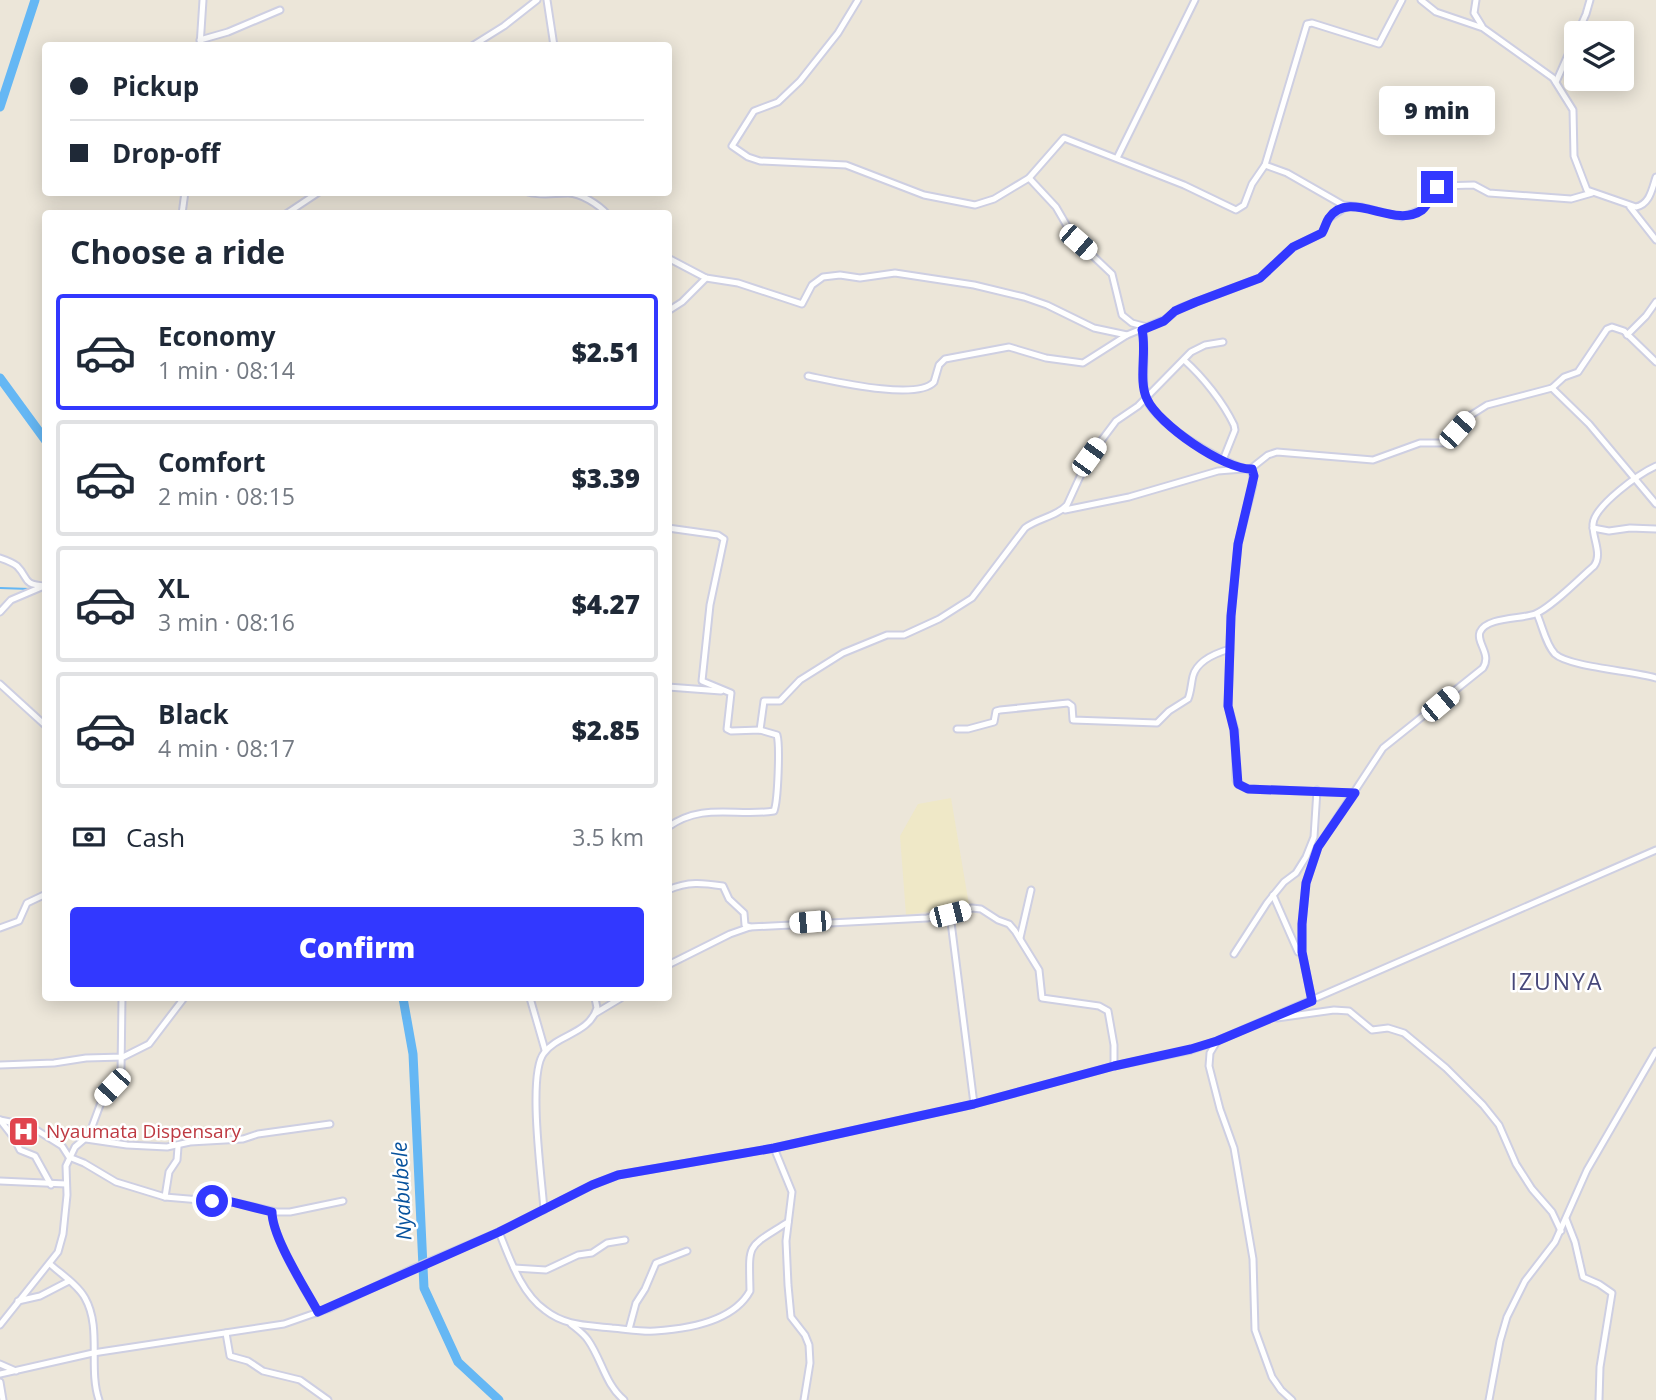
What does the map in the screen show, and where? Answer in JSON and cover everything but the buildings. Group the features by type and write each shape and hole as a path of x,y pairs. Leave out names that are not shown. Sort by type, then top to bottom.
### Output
{"street":[{"path":"200,42 203,0"},
{"path":"478,42 537,0"},
{"path":"547,0 553,42"},
{"path":"858,0 838,33 800,81 778,102 754,111 732,145 760,161 846,164 917,192 975,205 995,199 1029,178 1064,138 1184,185 1236,210 1244,205 1252,184 1265,165 1307,24 1312,23 1379,44 1402,0"},
{"path":"1117,158 1195,0"},
{"path":"1421,0 1436,12 1483,28 1526,57 1556,82 1573,110 1574,156 1583,184 1592,193 1630,207 1641,207 1656,177"},
{"path":"1476,0 1474,13 1483,28"},
{"path":"1556,82 1590,0"},
{"path":"203,42 280,10"},
{"path":"1265,165 1287,173 1346,206 1404,217 1422,210 1440,186 1474,185 1489,193 1571,200 1592,193"},
{"path":"1029,178 1056,207 1074,239 1112,274 1122,314 1132,323 1144,328"},
{"path":"292,210 313,196"},
{"path":"580,196 601,210"},
{"path":"808,376 891,390 924,388 932,385 941,362 951,356 1009,347 1046,358 1083,363 1127,335 1164,321 1175,311 1260,278 1293,247 1322,233 1328,219 1346,206"},
{"path":"1630,207 1656,240"},
{"path":"672,260 706,278 738,283 802,304 812,285 828,275 860,278 890,273 974,285 1037,300 1094,328 1127,335"},
{"path":"672,308 706,278"},
{"path":"1627,335 1656,306"},
{"path":"760,730 764,701 780,701 800,680 849,649 887,635 904,635 953,611 982,588 1025,528 1062,510 1129,497 1218,471 1248,469 1277,452 1373,460 1420,443 1444,443 1468,417 1487,405 1552,388 1564,377 1578,372 1606,329 1617,327 1656,362"},
{"path":"1144,328 1145,397 1156,414 1197,446 1248,469"},
{"path":"1062,510 1072,498 1082,470 1116,421 1132,412 1200,347 1223,342"},
{"path":"1184,360 1194,368 1234,425 1235,430 1223,460"},
{"path":"1552,388 1589,424 1656,504"},
{"path":"1312,1001 1302,952 1302,924 1306,883 1318,847 1379,753 1391,739 1483,668 1486,660 1480,635 1482,629 1494,621 1537,614 1596,564 1593,528 1596,516 1618,491 1635,477 1656,466"},
{"path":"1248,469 1253,485 1238,544 1228,706 1234,730 1238,784 1248,789 1355,793"},
{"path":"1593,528 1609,531 1630,528 1656,529"},
{"path":"672,529 718,535 724,539 710,605 702,678 704,683 728,691 731,697 727,729 760,730 774,733 779,738 774,811 703,813 681,818 672,824"},
{"path":"0,558 15,565 30,583 42,585"},
{"path":"0,612 11,600 42,587"},
{"path":"1537,614 1550,647 1558,656 1601,668 1656,678"},
{"path":"957,729 990,723 995,720 996,712 1000,710 1068,703 1072,706 1072,719 1075,721 1157,723 1188,699 1198,667 1217,653 1230,649"},
{"path":"0,684 42,722"},
{"path":"672,687 728,691"},
{"path":"1234,954 1273,895 1301,867 1310,849 1315,829 1317,790"},
{"path":"0,1374 93,1353 284,1324 318,1312 499,1232 592,1185 618,1175 774,1148 974,1104 1217,1041 1656,850"},
{"path":"672,888 698,882 723,886 729,899 744,913 745,926 750,927"},
{"path":"1020,939 1031,890"},
{"path":"1273,895 1297,952"},
{"path":"0,928 19,921 27,903 42,896"},
{"path":"672,963 750,927 927,918 972,908 981,909 995,919 1009,924 1020,939 1039,970 1042,998 1099,1006 1108,1011 1114,1045 1114,1066"},
{"path":"950,914 974,1104"},
{"path":"0,1325 55,1259 62,1244 66,1166 69,1157 75,1147 86,1139 103,1097 121,1072 122,1001"},
{"path":"0,1065 123,1057 149,1044 182,1001"},
{"path":"531,1001 545,1050 538,1070 537,1095 544,1210"},
{"path":"595,1001 596,1013"},
{"path":"545,1050 580,1030 596,1013 616,1001"},
{"path":"1267,1019 1334,1010 1349,1011 1372,1031 1388,1028 1404,1032 1446,1068 1493,1117 1517,1164 1532,1189 1552,1212 1561,1231"},
{"path":"1217,1041 1210,1053 1209,1066 1234,1148 1253,1259 1255,1330 1272,1377 1292,1400"},
{"path":"1489,1400 1507,1317 1525,1281 1561,1231 1587,1170 1656,1051"},
{"path":"51,1185 35,1156 20,1150 0,1120 30,1126 62,1146 69,1157 116,1182 165,1197 212,1201 220,1199 272,1212 290,1212 343,1201"},
{"path":"86,1139 142,1147 178,1147 190,1142 243,1139 258,1134 330,1124"},
{"path":"165,1197 169,1172 177,1160 178,1147"},
{"path":"774,1148 792,1192 786,1241 791,1317 809,1345 810,1363 804,1400"},
{"path":"0,1181 66,1184"},
{"path":"272,1212 281,1244 318,1312"},
{"path":"1566,1219 1575,1242 1583,1277 1612,1293 1600,1367 1599,1400"},
{"path":"499,1232 514,1268 537,1304 556,1318 571,1324 653,1332 706,1322 738,1306 750,1291 748,1260 753,1245 788,1222"},
{"path":"514,1268 546,1270 578,1255 592,1253 607,1243 625,1240"},
{"path":"629,1329 636,1303 656,1263 687,1251"},
{"path":"50,1264 87,1301 99,1400"},
{"path":"18,1301 40,1296 69,1281"},
{"path":"571,1324 589,1340 606,1378 624,1400"},
{"path":"226,1333 230,1356 248,1361 263,1371 300,1380 328,1400"},
{"path":"0,1364 16,1371"},
{"path":"0,1382 4,1400"}],"shaded area":[{"path":"951,798 969,905 906,915 900,836 918,804"}],"waterway":[{"name":"Nyabubele","path":"0,107 35,0"},
{"name":"Nyabubele","path":"0,378 42,436"},
{"path":"0,588 30,589"},
{"name":"Nyabubele","path":"404,1001 413,1054 424,1288 458,1362 499,1400"}],"place":[{"name":"Nyaumata Dispensary","path":"23,1131"}],"district":[{"name":"IZUNYA","path":"1557,982"}],"route":[{"path":"212,1201 220,1199 272,1212 281,1244 318,1312 499,1232 592,1185 618,1175 774,1148 974,1104 1114,1066 1191,1049 1217,1041 1312,1001 1302,952 1306,883 1318,847 1355,793 1248,789 1236,780 1234,730 1228,713 1231,616 1238,544 1254,476 1252,469 1223,460 1197,446 1156,414 1145,397 1142,330 1164,321 1175,311 1265,275 1293,247 1322,233 1333,213 1346,206 1404,217 1422,210 1437,187"}]}
